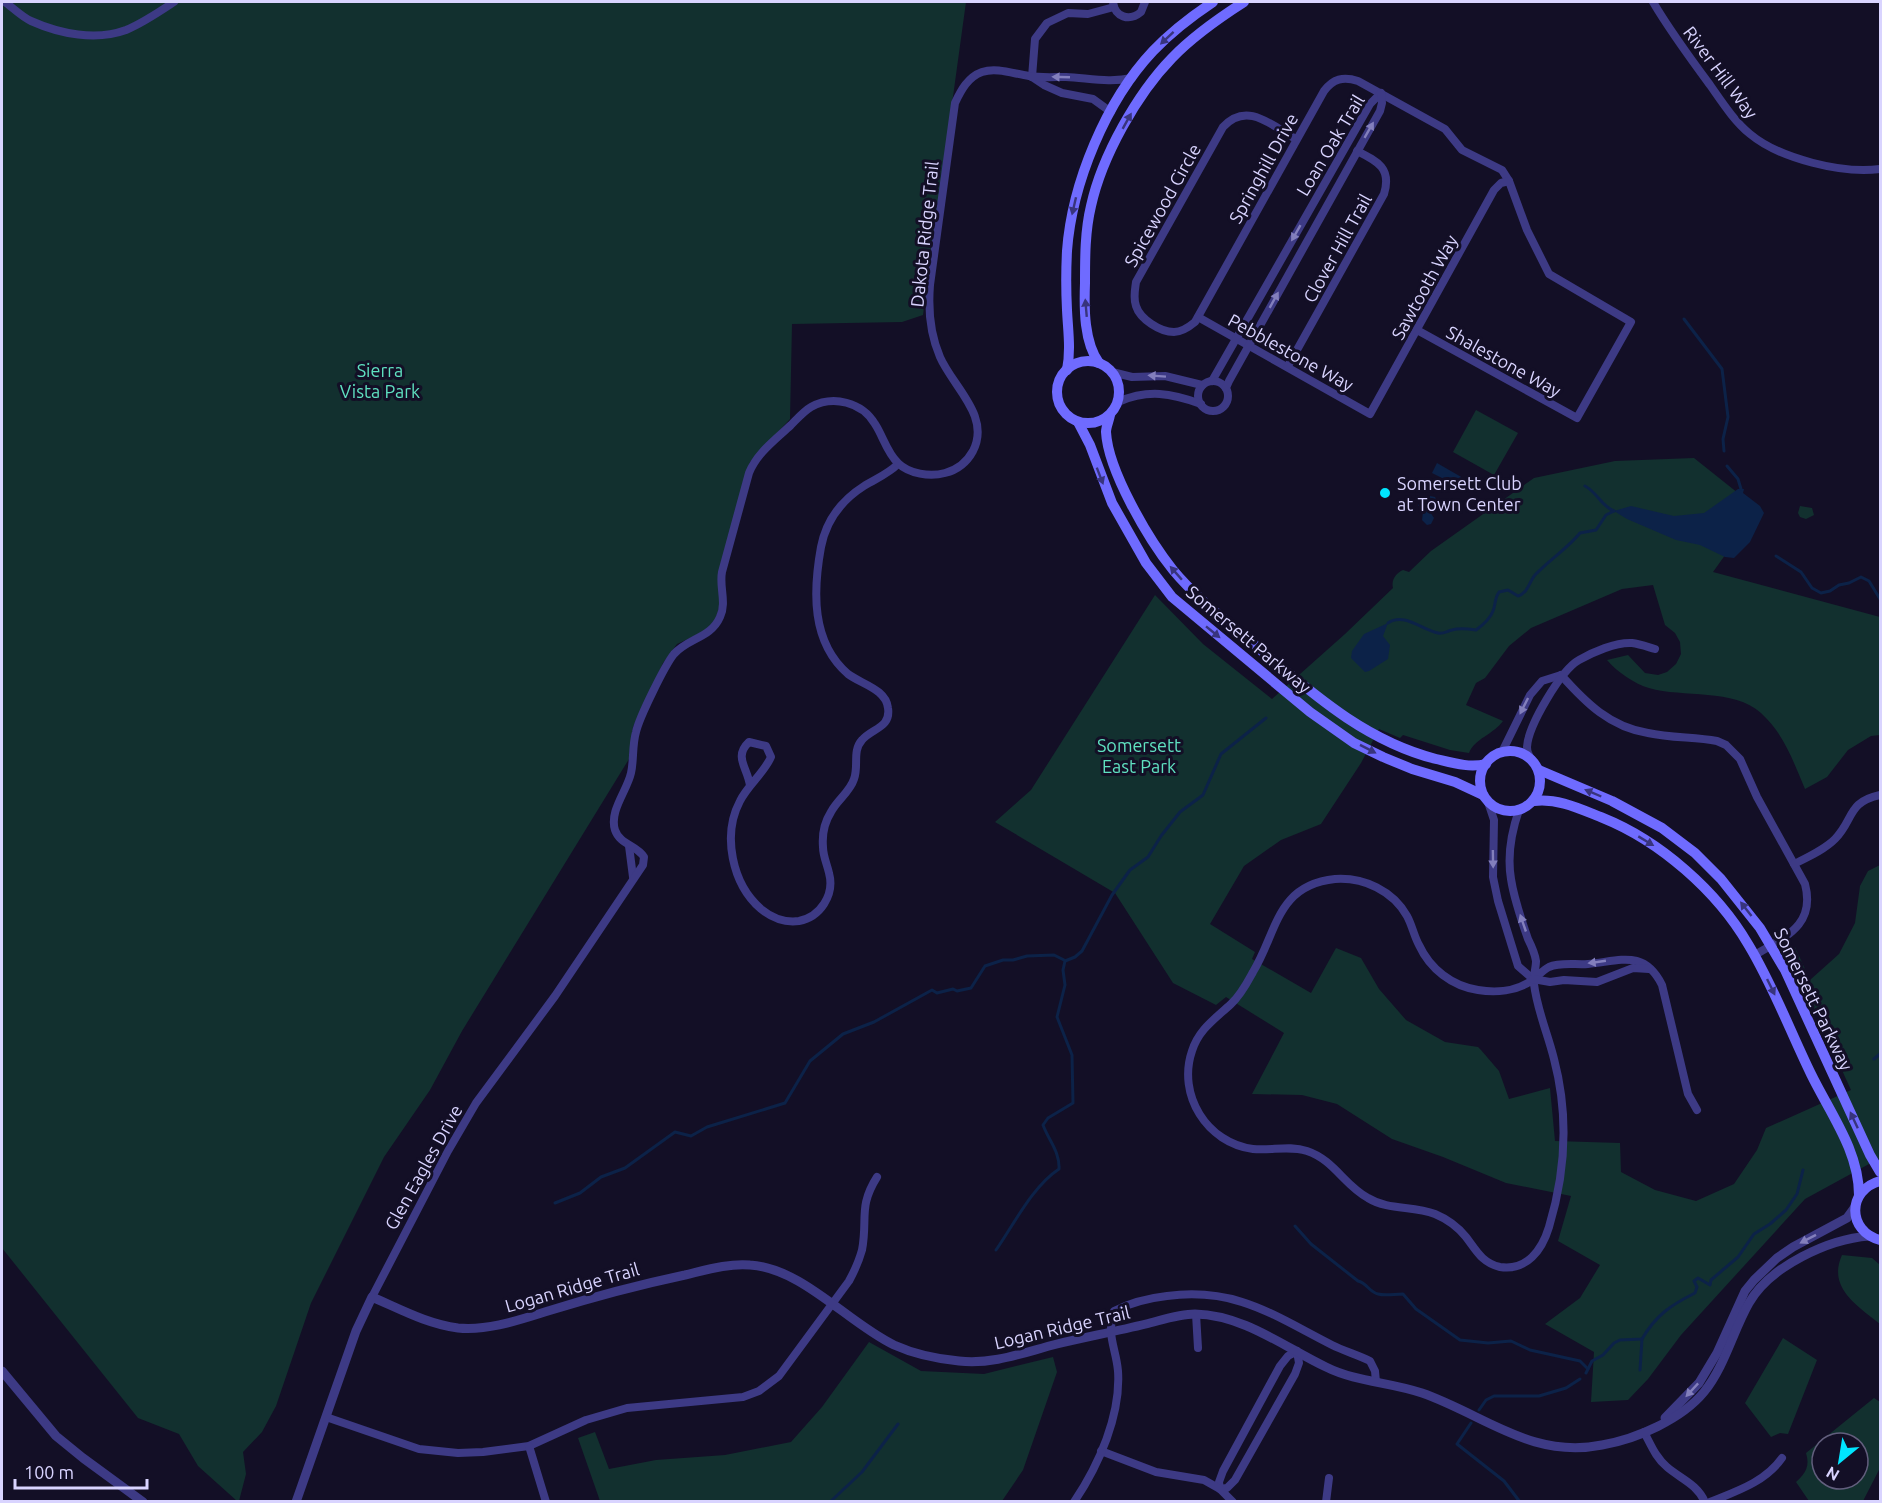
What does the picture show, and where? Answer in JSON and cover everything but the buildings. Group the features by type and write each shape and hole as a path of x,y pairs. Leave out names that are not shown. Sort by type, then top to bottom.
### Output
{"main road":[{"path":"1067,370 1071,344 1067,283 1070,222 1081,181 1100,133 1132,78 1159,46 1179,27 1213,2"},
{"path":"1099,363 1082,362 1067,370 1061,378 1058,399 1062,408 1078,422 1095,423 1110,415 1118,402 1119,386 1112,372 1099,363 1092,354 1084,292 1084,261 1090,212 1100,176 1131,112 1151,82 1191,40 1245,2"},
{"name":"Somersett Parkway","path":"1110,415 1106,430 1108,443 1134,510 1161,553 1198,596 1326,703 1360,727 1387,742 1422,756 1459,765 1486,764"},
{"name":"Somersett Parkway","path":"1078,422 1090,445 1112,503 1146,563 1172,597 1310,712 1354,742 1412,769 1455,782 1486,798"},
{"path":"1502,752 1518,752 1532,760 1539,770 1540,786 1534,801 1519,810 1502,810 1486,798 1480,779 1486,764 1502,752"},
{"name":"Somersett Parkway","path":"1539,770 1612,801 1662,828 1695,853 1722,879 1745,907 1785,970 1870,1155 1881,1172"},
{"name":"Somersett Parkway","path":"1534,801 1549,799 1613,822 1652,844 1680,865 1715,899 1755,955 1815,1081 1840,1127 1855,1164 1859,1196"},
{"path":"1880,1240 1869,1236 1858,1223 1856,1207 1859,1196 1872,1184 1881,1181"}],"street":[{"path":"5,2 29,20 60,31 104,36 130,28 174,2"},
{"path":"1032,77 1035,39 1047,23 1068,13 1088,14 1114,4 1121,15 1131,18 1141,12 1145,2"},
{"name":"River Hill Way","path":"1653,2 1732,115 1752,135 1777,150 1827,166 1851,170 1881,170"},
{"name":"Dakota Ridge Trail","path":"898,464 916,473 944,474 963,464 976,446 978,432 976,418 940,358 929,310 930,285 955,103 965,84 982,72 993,70 1032,77 1072,77 1119,81 1132,78"},
{"name":"Dakota Ridge Trail","path":"1032,77 1062,93 1093,99 1111,112"},
{"name":"Springhill Drive","path":"1198,317 1324,91 1335,80 1344,78 1381,93"},
{"path":"1381,93 1445,129 1462,150 1502,170 1509,181"},
{"name":"Loan Oak Trail","path":"1226,388 1380,111 1381,93"},
{"name":"Loan Oak Trail","path":"1212,381 1370,104 1381,93"},
{"name":"Spicewood Circle","path":"1198,317 1189,327 1172,332 1151,323 1142,315 1136,306 1134,292 1136,282 1149,258 1228,121 1236,116 1254,116 1296,139"},
{"name":"Clover Hill Trail","path":"1288,366 1387,185 1386,175 1377,161 1357,151"},
{"name":"Shalestone Way","path":"1417,330 1577,418 1631,322 1549,274 1527,230 1509,181"},
{"name":"Sawtooth Way","path":"1370,414 1494,190 1501,183 1509,181"},
{"name":"Pebblestone Way","path":"1198,317 1370,414"},
{"path":"1112,372 1132,377 1166,376 1202,385 1212,381 1220,382 1226,388 1227,401 1221,408 1207,410 1201,404 1198,396 1202,385"},
{"path":"1118,402 1144,393 1181,397 1201,404"},
{"path":"633,877 643,864 645,857 616,833 614,820 631,774 636,729 672,656 683,646 709,632 720,617 723,603 722,572 749,473 756,459 807,410 821,403 836,401 854,405 869,415 898,464 886,475 854,493 842,504 827,529 822,544 816,609 824,641 831,654 848,674 884,697 888,711 881,728 864,737 858,745 853,782 828,817 822,838 830,888 824,904 811,916 793,922 773,917 753,901 738,878 732,851 734,819 740,801 767,766 771,757 766,746 757,742 748,742 742,748 740,758 750,786"},
{"path":"1532,760 1527,746 1532,727 1561,675 1579,660 1616,645 1631,643 1655,649"},
{"path":"1502,752 1530,694 1542,681 1561,675"},
{"path":"1561,675 1590,706 1617,723 1648,734 1717,741 1734,751 1740,759 1757,797 1806,884 1808,895 1806,915 1795,930 1755,955"},
{"path":"1794,864 1830,844 1858,805 1866,799 1881,795"},
{"path":"1486,798 1494,820 1493,877 1518,966 1533,979 1550,982 1564,980 1597,982 1633,968 1652,970"},
{"path":"1519,810 1512,833 1509,857 1511,881 1519,914 1536,960 1533,979 1537,1003 1554,1056 1561,1089 1564,1138 1562,1172 1554,1211 1543,1245 1529,1261 1510,1267 1500,1267 1484,1260 1458,1229 1441,1217 1422,1210 1384,1205 1366,1198 1334,1167 1318,1156 1296,1149 1255,1149 1239,1145 1217,1134 1195,1107 1189,1091 1188,1066 1192,1049 1200,1034 1210,1022 1236,1000 1259,963 1275,921 1289,902 1302,891 1318,883 1345,879 1370,884 1393,899 1409,920 1424,956 1435,969 1450,980 1469,988 1488,992 1514,988 1533,979 1551,966 1590,964 1618,959 1636,961 1652,970 1662,985 1688,1094 1697,1110"},
{"path":"629,846 633,877"},
{"name":"Glen Eagles Drive","path":"296,1502 356,1331 448,1151 476,1103 555,996 633,877"},
{"path":"326,1417 419,1449 458,1453 483,1452 529,1446 586,1420 627,1408 743,1397 759,1391 779,1376 849,1281 858,1265 862,1247 864,1205 869,1189 877,1177"},
{"name":"Logan Ridge Trail","path":"1659,1424 1699,1383 1717,1353 1745,1292 1754,1280 1785,1252 1847,1218 1856,1207"},
{"name":"Logan Ridge Trail","path":"372,1297 431,1323 461,1328 490,1327 599,1295 664,1279 722,1267 751,1264 784,1273 895,1346 928,1356 962,1362 996,1360 1110,1331 1196,1314 1260,1331 1326,1368 1354,1379 1376,1382 1446,1402 1507,1433 1544,1445 1581,1448 1622,1441 1644,1432 1692,1405 1707,1388 1734,1338 1750,1300 1762,1285 1782,1268 1806,1256 1837,1242 1869,1236"},
{"path":"1074,1502 1088,1481 1101,1451 1118,1394 1118,1369 1110,1331 1114,1311 1123,1306 1156,1297 1188,1293 1212,1294 1238,1299 1262,1308 1335,1347 1370,1361 1375,1371 1376,1382"},
{"path":"1196,1314 1198,1348"},
{"path":"1297,1351 1299,1363 1235,1480 1227,1488 1220,1489 1219,1482 1223,1471 1280,1366 1288,1356 1297,1351"},
{"path":"2,1371 56,1436 142,1502"},
{"path":"1644,1432 1653,1450 1664,1464 1695,1487 1707,1502 1755,1483 1773,1469 1782,1458"},
{"path":"529,1446 546,1502"},
{"path":"1101,1451 1155,1472 1204,1480 1220,1489 1233,1502"},
{"path":"1326,1502 1329,1478"}],"green space":[{"name":"Sierra Vista Park","path":"2,2 966,2 923,315 902,322 792,324 790,419 750,462 719,573 720,603 716,619 703,632 677,644 663,663 633,727 629,759 462,1031 430,1090 384,1157 311,1303 276,1406 262,1432 243,1452 246,1474 239,1501 198,1466 179,1434 138,1418 2,1248"},
{"path":"1476,410 1518,433 1494,475 1453,452"},
{"name":"Somersett East Park","path":"1694,458 1758,509 1713,572 1880,617 1880,735 1871,736 1848,750 1827,777 1805,789 1787,748 1776,730 1761,713 1750,705 1723,697 1649,688 1632,681 1607,660 1628,655 1645,673 1658,675 1667,672 1676,664 1681,654 1680,642 1675,633 1665,625 1653,585 1622,589 1531,628 1509,646 1485,678 1476,683 1466,705 1503,721 1495,730 1475,744 1469,753 1450,750 1403,735 1400,738 1379,729 1361,763 1321,824 1281,840 1244,866 1210,924 1255,952 1252,959 1311,993 1336,948 1361,958 1379,989 1406,1020 1445,1042 1478,1047 1499,1071 1509,1099 1550,1088 1555,1141 1620,1143 1621,1172 1655,1190 1696,1201 1734,1184 1757,1150 1766,1128 1851,1090 1793,963 1791,952 1795,947 1810,980 1839,954 1855,923 1860,886 1868,871 1880,865 1880,1158 1805,1199 1681,1335 1648,1379 1628,1400 1591,1402 1594,1352 1545,1324 1580,1298 1600,1265 1558,1241 1571,1196 1506,1183 1392,1139 1337,1104 1302,1095 1252,1094 1284,1033 1226,997 1216,1005 1173,983 1115,893 995,822 1031,790 1155,595 1203,644 1272,699 1393,588 1393,580 1398,573 1403,570 1409,572 1431,551 1534,478 1615,461"},
{"path":"1800,506 1812,508 1814,515 1806,519 1800,517 1798,513"},
{"path":"1842,1255 1872,1258 1880,1265 1880,1324 1854,1303 1842,1287 1838,1267"},
{"path":"1783,1338 1817,1360 1788,1434 1780,1433 1771,1437 1745,1403"},
{"path":"869,1342 921,1371 984,1374 1053,1357 1057,1372 1023,1470 1002,1501 600,1501 578,1438 595,1432 609,1469 656,1460 725,1455 791,1442 822,1407"},
{"path":"1874,1398 1880,1402 1880,1468 1870,1487 1870,1431 1833,1431"},
{"path":"1810,1450 1810,1491 1868,1491 1863,1501 1809,1501 1796,1482 1802,1476 1808,1462 1806,1453"}],"water":[{"path":"1437,463 1463,478 1458,486 1432,473"},
{"path":"1738,489 1744,489 1743,493 1760,506 1764,513 1750,542 1734,558 1725,557 1700,545 1676,540 1614,511 1631,506 1674,516 1704,513"},
{"path":"1430,496 1435,497 1439,504 1430,508 1434,518 1431,524 1427,525 1422,520 1423,512 1418,505"},
{"path":"1388,623 1383,636 1390,645 1388,659 1365,672 1351,658 1352,651 1364,634"}],"waterway":[{"path":"1684,319 1722,369 1728,417 1723,439 1724,451"},
{"path":"1727,466 1738,479 1741,489"},
{"path":"1585,486 1614,511"},
{"path":"1388,623 1394,620 1407,621 1440,633 1458,629 1476,630 1490,617 1499,592 1508,590 1518,596 1521,595 1535,575 1580,533 1596,530 1606,515 1614,511"},
{"path":"1776,556 1801,572 1812,588 1821,593 1861,577 1869,581 1880,599"},
{"path":"996,1250 1032,1195 1059,1169 1056,1152 1043,1125 1048,1118 1073,1103 1072,1055 1057,1017 1065,985 1063,970 1065,961 1082,951 1112,895 1130,870 1148,857 1180,812 1203,795 1221,754 1266,718"},
{"path":"555,1203 580,1193 601,1177 625,1168 675,1132 691,1136 707,1127 785,1103 810,1061 843,1034 874,1022 932,990 937,993 971,988 985,966 1003,960 1054,955 1064,960"},
{"path":"1874,1059 1880,1054"},
{"path":"1586,1373 1592,1361 1603,1355 1614,1343 1620,1340 1642,1339 1653,1323 1665,1312 1695,1293 1697,1287 1694,1281 1698,1278 1710,1285 1711,1280 1738,1257 1754,1234 1786,1210 1797,1194 1803,1170"},
{"path":"1295,1226 1311,1244 1372,1291 1384,1295 1403,1294 1416,1309 1460,1340 1488,1343 1511,1341 1530,1350 1580,1361 1588,1369"},
{"path":"1640,1370 1642,1339"},
{"path":"1479,1410 1486,1400 1494,1396 1539,1396 1566,1388 1580,1379"},
{"path":"1471,1423 1457,1444 1504,1481 1520,1502"},
{"path":"830,1502 862,1472 898,1424"}],"place":[{"name":"Somersett Club at Town Center","path":"1385,493"}]}
